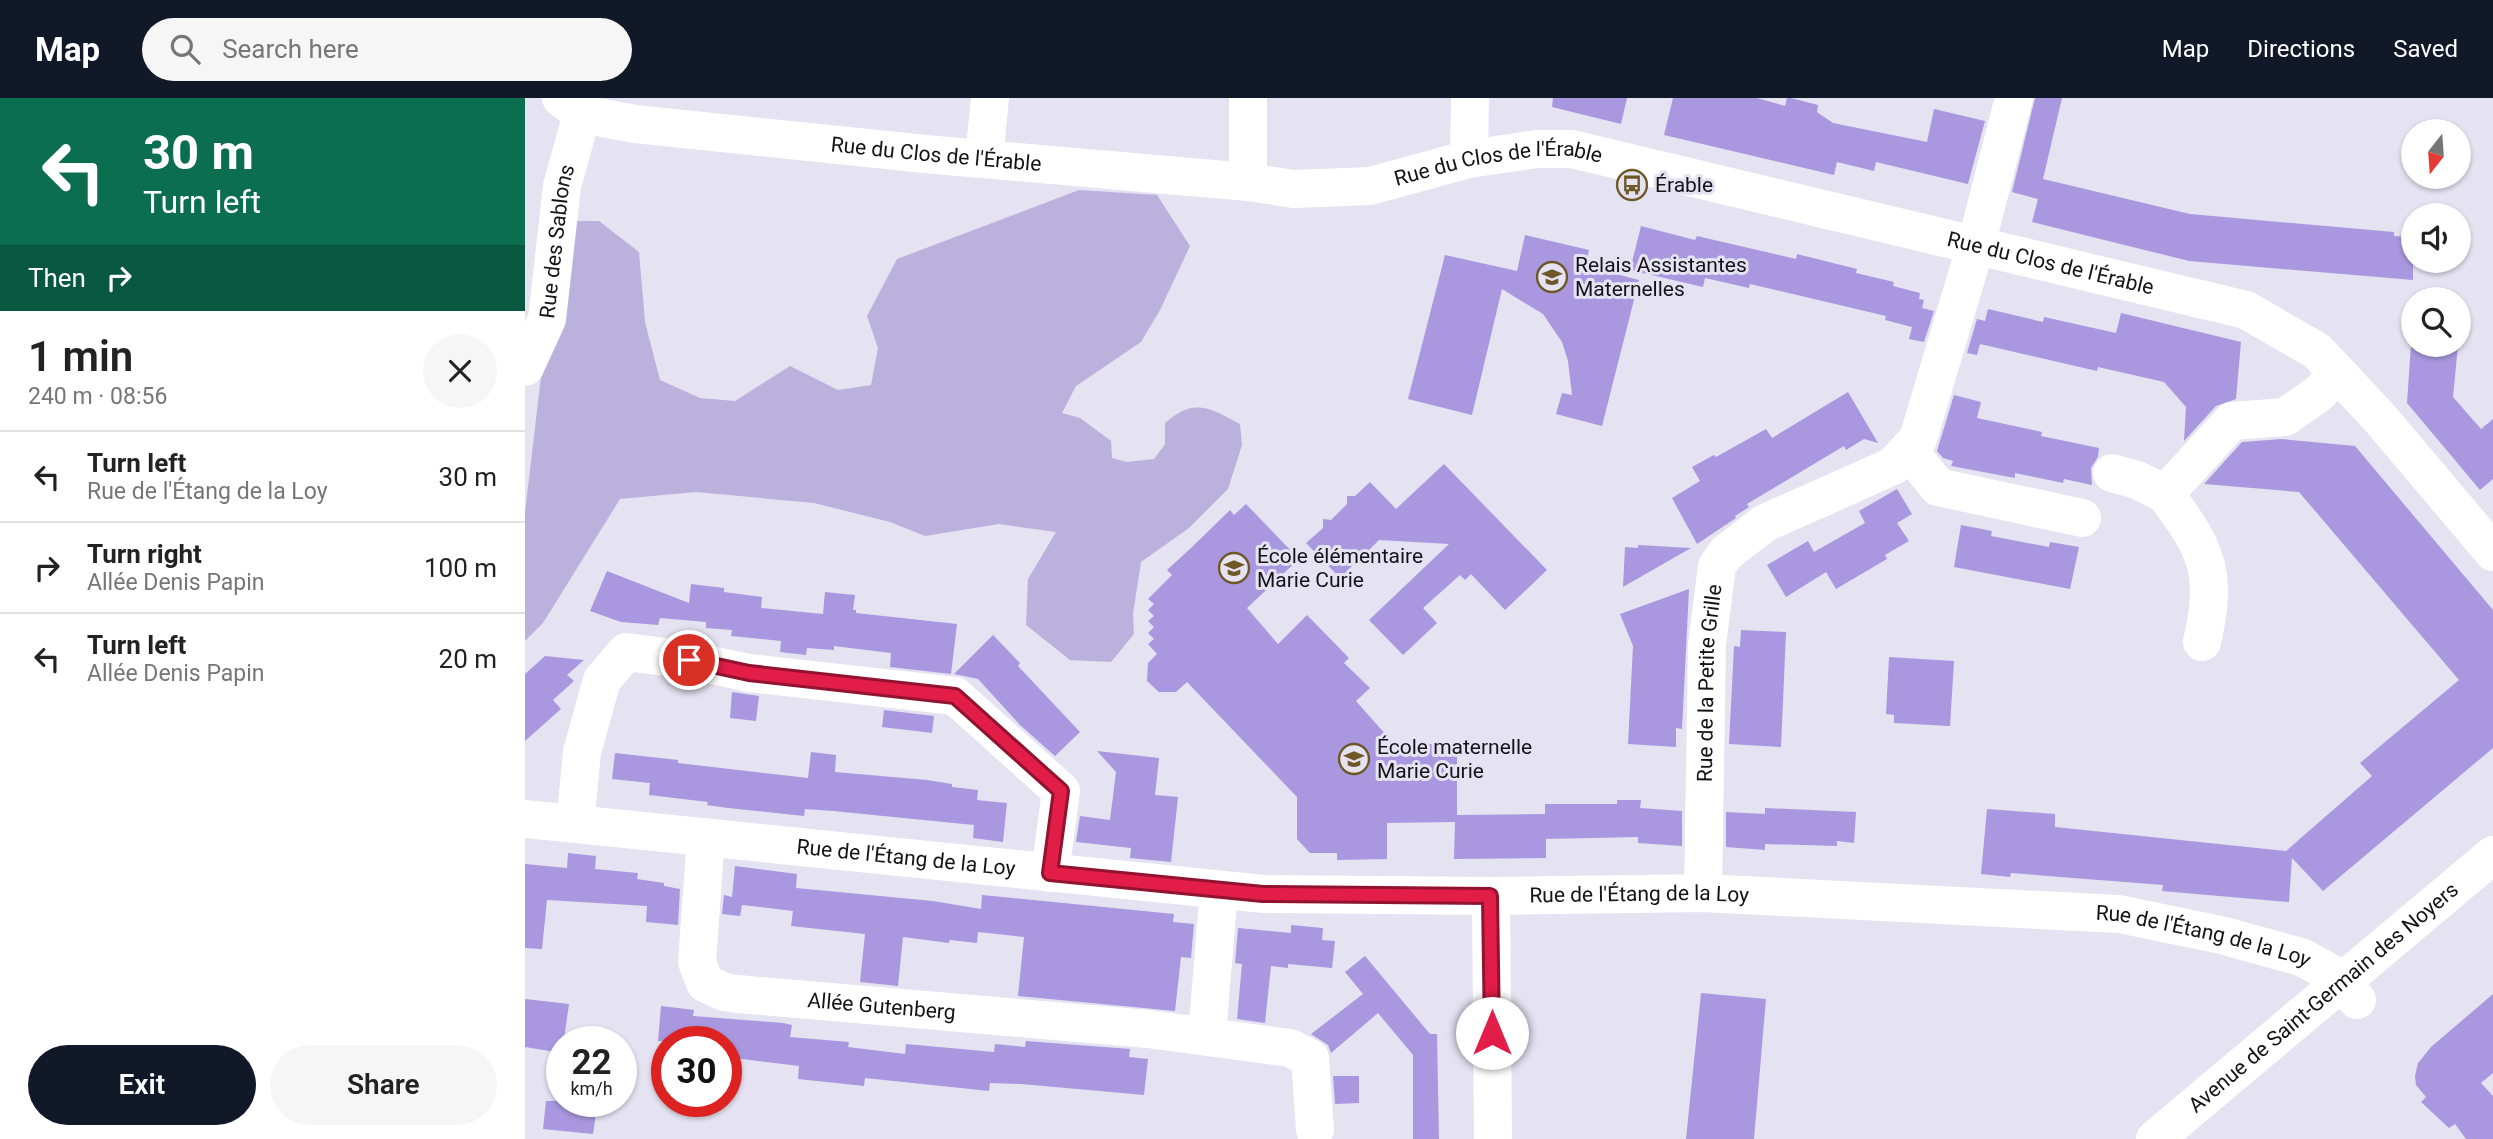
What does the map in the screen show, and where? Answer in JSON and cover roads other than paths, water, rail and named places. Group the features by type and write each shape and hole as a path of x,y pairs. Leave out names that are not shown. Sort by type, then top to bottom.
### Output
{"street":[{"path":"984,159 990,98"},
{"path":"1248,98 1248,182"},
{"path":"1469,159 1470,98"},
{"name":"Rue de la Petite Grille","path":"1703,893 1707,645 1717,566 1726,553 1765,523 1893,466 1918,439 1976,245 2014,98"},
{"name":"Rue du Clos de l'Érable","path":"572,106 637,111 984,159 1248,182 1294,189 1370,186 1469,159 1537,149 1572,149 2246,310 2317,351 2487,533"},
{"name":"Rue des Sablons","path":"525,367 547,319 572,106"},
{"path":"2165,494 2232,421 2285,417 2318,394 2338,373"},
{"path":"1908,450 1938,487 2082,518"},
{"path":"2112,473 2137,480 2165,494 2192,530 2209,570 2210,610 2202,642"},
{"path":"575,824 582,752 602,680 626,652 689,660 749,673 955,696 1061,791 1050,873"},
{"name":"Rue de l'Étang de la Loy","path":"525,819 1219,890 1310,895 1703,893 2119,914 2221,935 2301,957 2325,968 2349,991"},
{"name":"Allée Gutenberg","path":"706,837 697,962 705,984 724,992 1207,1035 1290,1048 1310,1059 1315,1130"},
{"name":"Avenue de Saint-Germain des Noyers","path":"2195,1139 2493,855"},
{"name":"Avenue de Saint-Germain des Noyers","path":"2155,1139 2349,991 2493,888"},
{"path":"1207,1035 1219,890"},
{"path":"1490,896 1493,1139"}],"place":[{"name":"Érable","path":"1632,185"},
{"name":"Relais Assistantes Maternelles","path":"1552,277"},
{"name":"École élémentaire Marie Curie","path":"1234,568"},
{"name":"École maternelle Marie Curie","path":"1354,759"}]}
